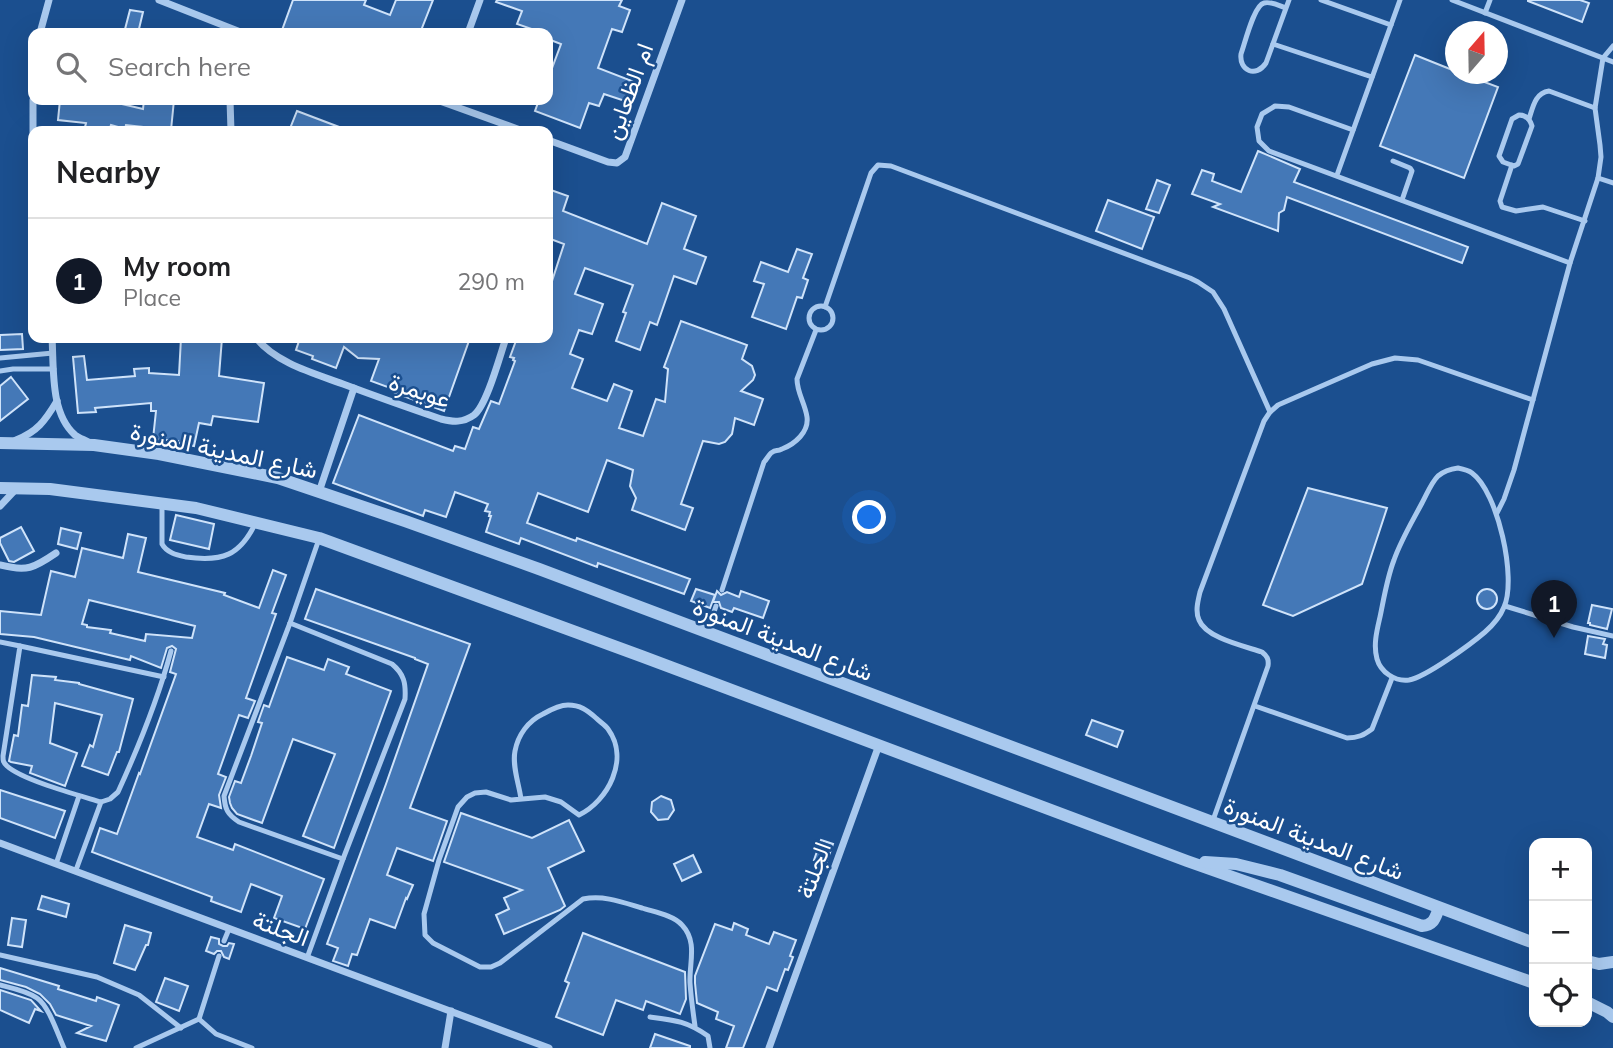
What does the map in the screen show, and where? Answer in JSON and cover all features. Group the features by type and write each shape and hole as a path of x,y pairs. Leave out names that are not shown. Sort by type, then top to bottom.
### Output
{"street":[{"path":"41,28 49,0"},
{"path":"159,0 230,28"},
{"path":"470,28 480,0"},
{"name":"ام الظعاين","path":"553,142 608,162 617,163 625,157 682,0"},
{"path":"33,105 33,126"},
{"path":"230,105 231,126"},
{"path":"453,105 510,126"},
{"path":"52,343 57,401 63,420 76,435 93,444"},
{"name":"عويمرة","path":"260,343 278,356 307,370 454,422 460,422 475,414 482,404 504,343"},
{"name":"عويمرة","path":"319,492 354,388"},
{"path":"4,443 29,435 46,421 57,401"},
{"name":"شارع المدينة المنورة","path":"4,443 93,444 278,478 539,569 1529,941"},
{"path":"0,488 50,489 196,508 319,538 1187,861 1529,981"},
{"path":"0,506 16,488"},
{"path":"0,565 25,569 40,564 56,553"},
{"name":"الجلتة","path":"769,1048 879,746"},
{"name":"الجلتة","path":"0,843 549,1048"},
{"path":"1187,861 1236,864 1259,869 1422,926 1433,923 1439,908"},
{"path":"1592,962 1613,962"},
{"path":"1592,1004 1613,1017"},
{"path":"445,1048 451,1012"}],"lane":[{"path":"1286,8 1267,2 1259,5 1241,54 1242,65 1252,71 1262,68 1273,44 1289,0"},
{"path":"1321,0 1391,25"},
{"path":"1337,176 1400,0"},
{"path":"1452,0 1613,62"},
{"path":"1485,13 1490,0"},
{"path":"1273,44 1372,77"},
{"path":"1497,513 1509,484 1570,262 1598,178 1601,157 1595,108 1603,58 1613,46"},
{"path":"1529,119 1537,97 1546,91 1595,108"},
{"path":"1353,130 1282,105 1268,109 1258,120 1257,134 1259,141 1269,151 1570,262"},
{"path":"1522,115 1529,119 1532,126 1518,164 1501,161 1499,156 1512,119 1522,115"},
{"path":"1393,161 1412,171 1402,200"},
{"path":"825,307 871,173 878,165 891,166 1190,278 1205,286 1213,292 1224,309 1270,412"},
{"path":"1512,165 1500,201 1502,207 1516,211 1543,207 1585,220"},
{"path":"1598,178 1613,183"},
{"path":"820,306 825,307 833,314 833,320 827,329 816,330 809,322 810,311 820,306"},
{"path":"722,590 764,462 774,451 798,439 807,426 808,419 797,388 797,379 816,330"},
{"path":"0,358 53,354"},
{"path":"1212,822 1269,661 1262,652 1214,635 1205,628 1198,619 1197,605 1264,421 1270,412 1278,405 1308,391 1383,359 1395,358 1418,360 1533,400"},
{"path":"0,372 13,369 54,369"},
{"path":"1458,468 1470,471 1485,489 1497,513 1504,541 1508,590 1505,606 1496,621 1454,655 1421,676 1412,680 1392,678 1383,671 1377,660 1376,635 1381,612 1394,561 1436,478 1446,471 1458,468"},
{"path":"162,504 162,544 165,550 178,555 213,559 226,556 243,544 256,522"},
{"path":"319,538 290,623 224,796 228,814 239,822 343,859"},
{"path":"1505,606 1613,636"},
{"path":"707,633 716,607"},
{"path":"290,623 392,664 400,671 406,687 405,699 307,959"},
{"path":"0,642 164,677"},
{"path":"20,646 4,763 30,779 101,802 118,792 164,677 171,651"},
{"path":"1255,706 1347,738 1356,738 1372,729 1392,678"},
{"path":"521,799 514,751 528,724 565,705 586,708 609,731 614,743 617,758 614,775 606,793 596,806 579,815 561,802 545,797 511,800 486,792 467,797 458,807 439,860 424,914 425,935 433,943 480,967 491,967 500,963 583,899 610,898 667,916 681,923 690,939 695,1026"},
{"path":"56,864 79,796"},
{"path":"76,870 101,802"},
{"path":"224,941 229,929"},
{"path":"0,955 97,977 139,995 181,1028"},
{"path":"136,1048 199,1019 219,956"},
{"path":"0,985 40,999 64,1048"},
{"path":"650,1017 677,1020 695,1026 708,1036 710,1048"},
{"path":"199,1019 216,1034 252,1048"}],"building":[{"path":"293,0 366,0 364,5 390,15 396,0 433,0 422,28 283,28"},
{"path":"622,0 619,6 630,10 622,32 612,29 598,68 632,81 625,101 604,94 599,106 589,103 580,128 535,111 537,105 553,105 553,66 561,44 553,41 553,28 529,28 517,24 522,11 496,2"},
{"path":"1528,0 1580,0 1589,3 1582,22"},
{"path":"130,10 143,12 139,28 125,28"},
{"path":"1415,55 1445,67 1445,84 1490,84 1498,87 1464,178 1380,146"},
{"path":"60,105 126,105 143,109 143,105 174,105 171,126 85,126 86,123 58,120"},
{"path":"297,111 336,126 291,126"},
{"path":"1258,151 1300,169 1294,182 1468,247 1462,263 1287,197 1284,210 1279,213 1278,231 1213,207 1220,204 1192,194 1202,170 1214,174 1212,181 1241,192"},
{"path":"1157,180 1170,185 1159,213 1146,209"},
{"path":"553,191 568,196 563,211 647,244 662,203 696,216 684,249 706,257 696,284 674,276 657,325 650,322 640,350 616,341 633,285 585,268 575,294 603,304 592,334 579,330 570,354 583,359 572,388 607,401 614,384 632,391 619,428 643,436 656,399 665,402 668,369 664,367 681,321 747,345 742,359 752,366 755,375 741,391 763,399 754,425 735,418 732,434 725,442 719,444 703,441 681,504 693,508 685,530 632,510 636,498 630,486 633,470 607,460 588,512 538,493 527,523 690,579 684,594 598,563 597,567 521,538 519,544 486,532 491,516 490,512 485,511 488,504 455,492 446,517 425,510 423,516 333,483 359,415 453,451 455,446 465,449 473,427 479,429 491,401 499,404 515,361 510,357 515,343 553,343 553,278 564,244 553,240"},
{"path":"1108,200 1154,217 1142,249 1096,231"},
{"path":"797,249 812,254 803,278 808,280 802,298 797,297 786,329 752,317 764,284 754,281 761,262 788,272"},
{"path":"22,334 23,349 0,350 0,335"},
{"path":"181,343 222,343 219,376 264,383 258,422 213,416 211,425 199,423 194,446 178,441 153,439 156,411 151,411 151,403 95,408 96,412 78,413 73,357 84,356 87,380 135,376 134,369 149,368 149,373 179,375"},
{"path":"298,343 468,343 444,411 371,381 379,359 358,358 344,347 336,368 296,350"},
{"path":"11,377 28,399 0,421 0,386"},
{"path":"1308,488 1387,508 1362,584 1293,616 1263,605"},
{"path":"176,515 214,524 209,549 170,540"},
{"path":"21,527 34,551 14,562 9,561 0,538"},
{"path":"61,528 81,533 77,549 58,544"},
{"path":"128,534 146,538 138,572 225,593 224,595 259,608 273,570 286,575 272,613 276,614 246,698 255,701 248,718 239,715 218,774 226,777 219,795 221,808 209,804 197,837 233,850 235,844 324,879 305,929 274,918 282,896 251,884 241,912 211,901 212,897 92,852 100,828 117,834 176,674 170,672 176,649 172,646 167,648 161,668 131,656 130,660 34,637 0,634 0,611 41,615 51,571 75,577 82,548 123,558","holes":["89,600 195,626 192,638 146,634 145,641 82,624"]},
{"path":"316,589 470,644 410,808 447,821 433,861 397,848 387,875 413,885 395,928 370,919 357,955 352,954 348,966 333,961 338,948 327,944 428,664 305,619"},
{"path":"696,589 715,595 710,608 691,601"},
{"path":"1487,589 1494,592 1497,599 1494,606 1487,609 1480,606 1477,599 1480,592"},
{"path":"717,591 721,595 727,592 739,597 741,591 769,601 763,618 734,608 732,612 721,608 719,602 713,602"},
{"path":"1592,605 1612,609 1607,629 1588,623"},
{"path":"1588,636 1605,639 1605,658 1585,654"},
{"path":"287,657 324,670 328,659 349,667 346,674 391,691 334,848 303,836 335,754 293,739 262,823 237,814 230,803 229,797 235,781 241,783 251,756 262,723 258,722 264,705 269,707"},
{"path":"32,675 56,677 55,680 79,683 133,699 119,752 108,775 82,766 90,745 93,747 102,715 55,703 50,743 77,753 65,786 30,773 32,766 9,761 14,735 18,736 22,705 28,706"},
{"path":"1092,720 1123,731 1117,747 1086,735"},
{"path":"0,790 65,811 55,838 0,818"},
{"path":"661,796 671,800 674,810 668,819 658,820 651,812 652,802"},
{"path":"461,813 532,838 569,820 584,851 548,868 565,906 504,934 496,915 509,909 504,898 522,890 444,862"},
{"path":"821,840 833,844 826,864 814,860"},
{"path":"693,855 701,872 682,881 674,864"},
{"path":"42,896 69,904 66,917 38,909"},
{"path":"12,918 26,920 22,947 8,945"},
{"path":"734,923 748,929 746,935 769,944 774,932 796,940 788,970 785,969 777,991 767,987 743,1048 726,1048 734,1026 716,1019 718,1012 697,1003 695,983 695,976 715,924 732,930"},
{"path":"125,925 151,933 135,970 114,963"},
{"path":"583,933 685,972 686,999 680,1014 646,1001 643,1010 616,1000 603,1035 556,1017 569,983 565,981"},
{"path":"211,937 219,939 219,944 223,946 234,944 229,959 224,957 221,951 214,954 206,951"},
{"path":"0,968 59,986 58,989 96,1001 97,997 119,1005 106,1041 77,1033 91,1026 56,1015 40,994 0,980"},
{"path":"165,978 188,986 179,1011 156,1002"},
{"path":"0,990 31,1000 41,1011 35,1009 29,1023 0,1010"},
{"path":"655,1034 690,1046 690,1048 650,1048"}],"place":[{"name":"My room","path":"1554,638"}]}
